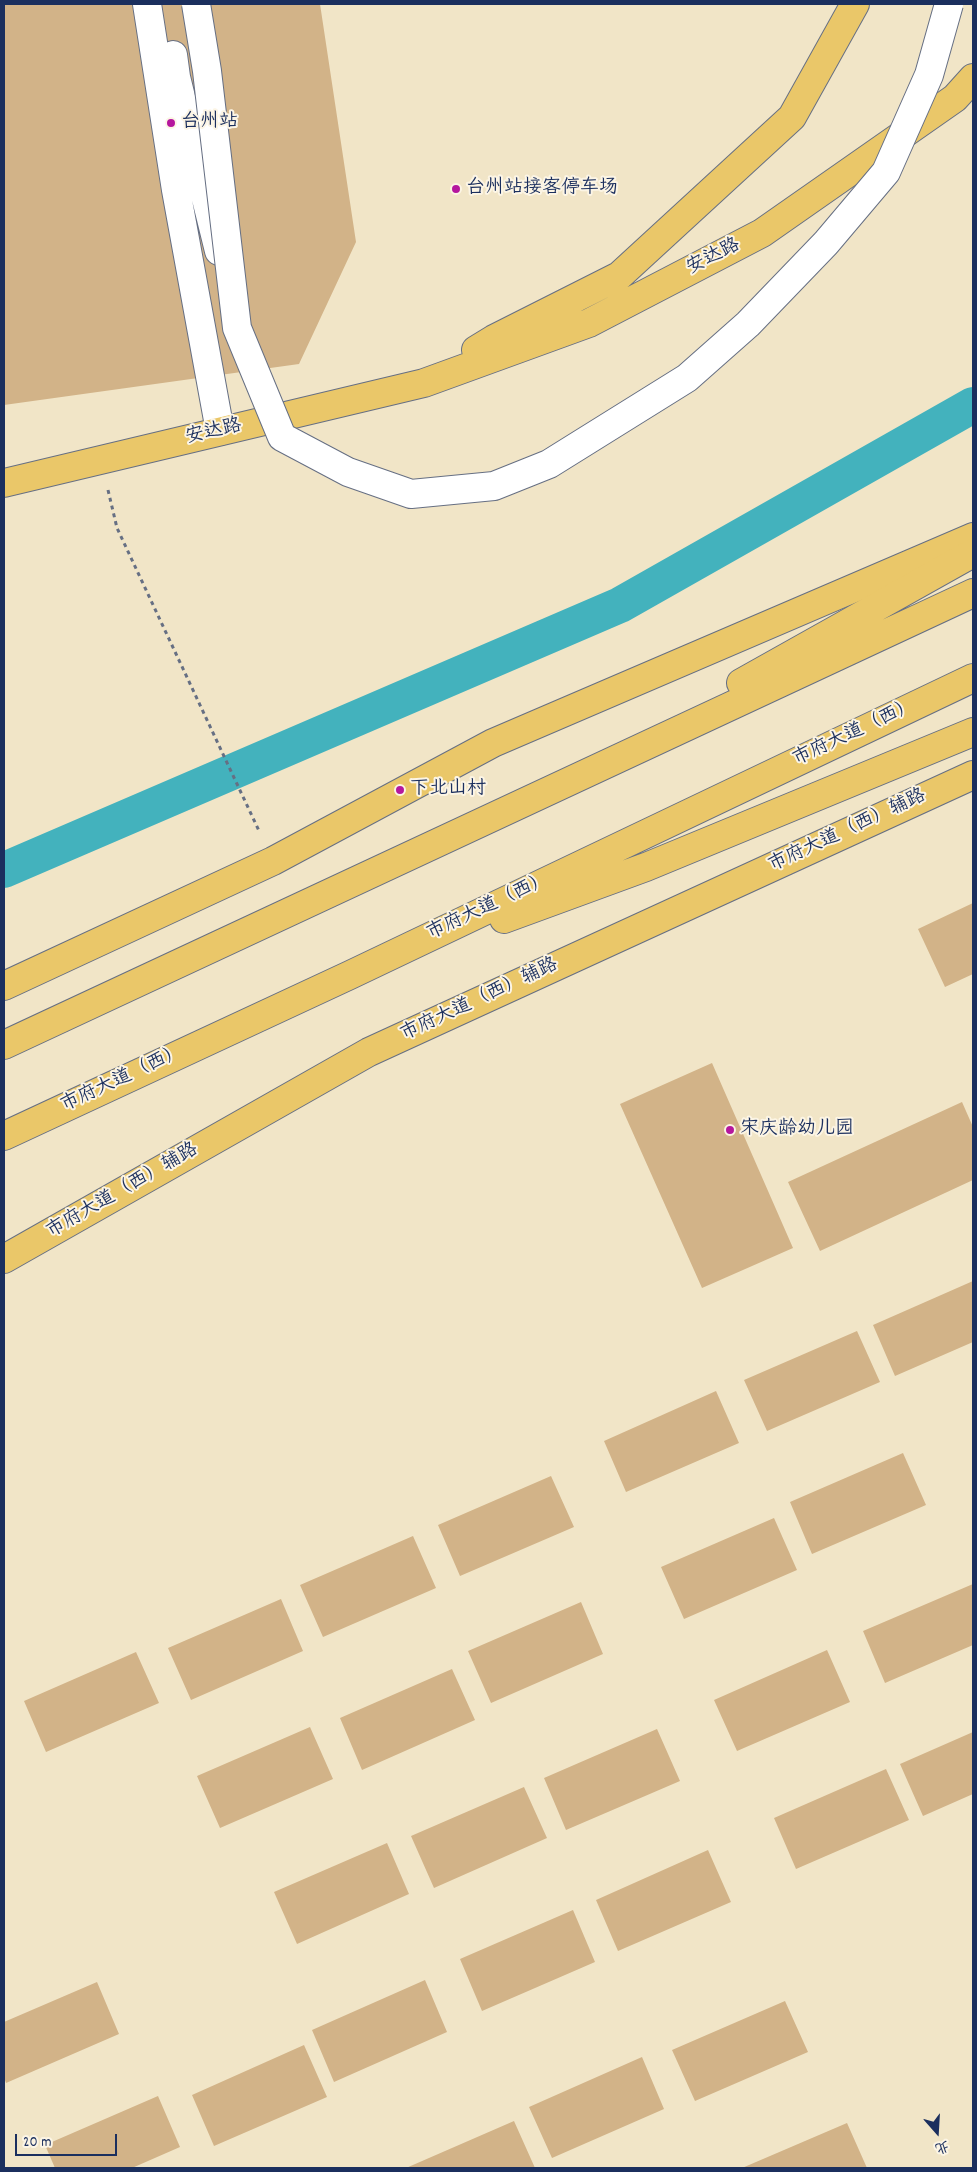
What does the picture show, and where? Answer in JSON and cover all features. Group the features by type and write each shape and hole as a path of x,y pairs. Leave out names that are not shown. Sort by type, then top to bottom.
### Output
{"main road":[{"name":"安达路","path":"424,383 494,339 619,276 792,117 855,4"},
{"name":"安达路","path":"4,483 424,383 589,323 762,233 956,98 973,78"},
{"path":"4,986 272,861 493,743 973,537"},
{"path":"548,790 973,553"},
{"path":"4,1045 973,593"},
{"name":"市府大道（西）","path":"4,1136 973,678"},
{"path":"350,974 646,867 973,732"},
{"name":"市府大道（西）辅路","path":"4,1260 369,1052 973,775"}],"street":[{"path":"146,4 176,190 220,431"},
{"path":"164,4 176,77 237,328 282,437 348,472 411,494 494,486 549,464 687,378 748,324 826,243 886,172 929,75 949,4"},
{"path":"196,4 207,71 237,328"}],"path":[{"path":"101,460 117,528 242,792 272,861"}],"building":[{"name":"台州站","path":"4,4 320,4 356,242 299,364 4,405"},
{"path":"973,903 973,974 945,987 918,929"},
{"path":"712,1063 793,1248 702,1288 620,1104"},
{"path":"962,1102 973,1127 973,1180 820,1251 788,1182"},
{"path":"973,1281 973,1342 895,1376 873,1325"},
{"path":"857,1331 880,1382 767,1431 744,1380"},
{"path":"716,1391 739,1443 626,1492 604,1441"},
{"path":"903,1453 926,1505 812,1554 790,1502"},
{"path":"551,1476 574,1527 460,1576 438,1525"},
{"path":"774,1518 797,1570 684,1619 661,1567"},
{"path":"413,1536 436,1588 323,1637 300,1585"},
{"path":"973,1584 973,1645 885,1683 863,1631"},
{"path":"281,1599 303,1651 191,1700 168,1648"},
{"path":"581,1602 603,1654 491,1703 468,1651"},
{"path":"827,1650 850,1702 737,1751 714,1700"},
{"path":"136,1652 159,1703 46,1752 24,1701"},
{"path":"452,1669 475,1720 362,1770 340,1718"},
{"path":"310,1727 333,1779 220,1828 197,1776"},
{"path":"657,1729 680,1781 566,1830 544,1778"},
{"path":"973,1732 973,1794 923,1816 900,1764"},
{"path":"886,1769 909,1820 796,1869 774,1818"},
{"path":"524,1787 547,1838 434,1888 411,1836"},
{"path":"387,1843 409,1894 297,1944 274,1892"},
{"path":"708,1850 731,1902 618,1951 596,1900"},
{"path":"573,1910 595,1962 482,2011 460,1959"},
{"path":"425,1980 447,2032 334,2082 312,2030"},
{"path":"97,1982 119,2034 6,2083 4,2077 4,2022"},
{"path":"785,2001 808,2052 695,2101 672,2050"},
{"path":"304,2045 327,2097 214,2146 192,2095"},
{"path":"642,2057 664,2109 552,2158 529,2107"},
{"path":"158,2096 180,2147 132,2168 55,2168 45,2145"},
{"path":"514,2121 535,2168 406,2168"},
{"path":"847,2123 867,2168 742,2168"}],"waterway":[{"path":"4,870 620,605 973,405"}],"place":[{"name":"台州站","path":"171,123"},
{"name":"台州站接客停车场","path":"456,189"},
{"name":"下北山村","path":"400,790"},
{"name":"宋庆龄幼儿园","path":"730,1130"}]}
